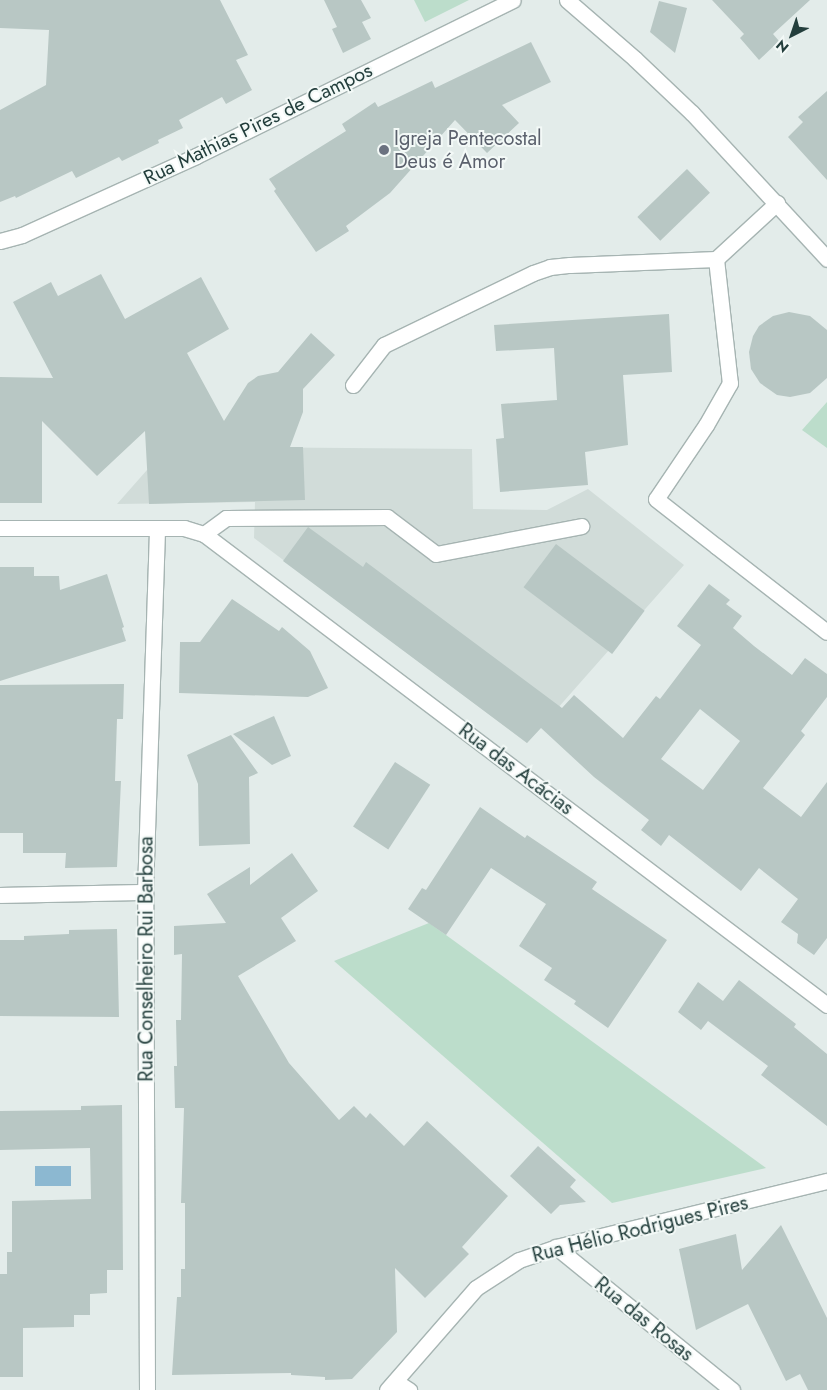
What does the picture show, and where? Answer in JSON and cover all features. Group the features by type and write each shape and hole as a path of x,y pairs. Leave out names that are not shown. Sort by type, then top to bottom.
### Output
{"street":[{"name":"Rua Mathias Pires de Campos","path":"0,241 22,235 196,156 513,0"},
{"path":"567,0 635,59 692,113 827,259"},
{"path":"353,385 384,345 550,267 716,258 777,203"},
{"path":"716,258 730,382 706,425 656,499 827,632"},
{"path":"0,528 184,528 204,534 226,518 387,517 436,554 581,526"},
{"name":"Rua Conselheiro Rui Barbosa","path":"147,1390 145,892 157,528"},
{"name":"Rua das Acácias","path":"204,534 827,1005"},
{"path":"0,895 145,892"},
{"name":"Rua Hélio Rodrigues Pires","path":"391,1385 476,1288 519,1260 556,1247 827,1182"},
{"name":"Rua das Rosas","path":"556,1247 732,1390"},
{"path":"391,1385 409,1390"}],"shaded area":[{"path":"226,447 472,449 473,509 547,510 588,489 684,565 527,743 254,538 255,502 117,504 147,470"}],"green space":[{"path":"414,0 469,0 425,22"},
{"path":"827,402 827,448 802,430"},
{"path":"429,923 766,1168 612,1203 334,961"}],"water":[{"path":"35,1166 71,1166 71,1186 35,1186"}],"building":[{"path":"0,0 220,0 248,55 236,60 252,90 226,104 222,97 179,120 183,128 158,140 159,143 122,161 119,157 76,178 72,171 16,198 15,196 0,202 0,110 46,85 49,30 0,28"},
{"path":"324,0 361,0 371,18 362,22 371,39 343,53 332,29 337,27"},
{"path":"712,0 810,0 773,34 779,41 759,60 740,38 744,34"},
{"path":"659,1 687,8 675,53 650,32"},
{"path":"531,42 551,82 502,105 519,123 487,153 455,120 390,193 346,226 349,231 316,252 274,191 276,189 269,179 346,131 342,124 375,102 378,107 432,81 435,88"},
{"path":"827,91 827,180 788,137 803,122 798,117"},
{"path":"687,169 710,193 660,241 637,217"},
{"path":"101,274 125,319 201,277 229,329 187,353 224,421 248,383 258,376 278,372 311,333 335,355 303,389 303,412 290,447 303,447 305,500 149,504 145,431 97,476 42,421 42,503 0,503 0,377 53,378 13,302 51,282 58,296"},
{"path":"789,312 810,316 827,330 827,378 810,393 790,397 777,395 760,383 751,369 749,352 753,336 759,326 773,316"},
{"path":"669,314 672,372 623,375 628,445 585,452 588,485 500,492 496,439 504,438 501,404 557,400 554,348 496,351 494,325"},
{"path":"308,527 363,567 366,562 562,708 574,695 623,738 656,696 660,699 701,645 677,626 709,584 730,600 726,604 742,616 733,628 792,675 805,658 827,674 827,697 801,731 805,735 763,788 801,817 827,782 827,938 814,955 797,943 798,934 781,922 798,899 759,868 741,891 669,835 661,846 641,830 649,820 594,777 541,728 527,743 283,561","holes":["700,709 740,741 703,790 661,759"]},
{"path":"556,544 645,611 612,654 524,587"},
{"path":"0,567 34,567 34,576 59,576 60,590 107,574 124,627 122,628 126,641 0,681"},
{"path":"232,599 279,631 282,627 310,651 328,688 308,697 179,693 180,642 200,642"},
{"path":"124,684 123,719 117,719 115,781 121,781 117,867 65,868 66,853 23,853 23,833 0,833 0,685"},
{"path":"274,716 291,756 272,765 233,734"},
{"path":"231,735 258,773 249,777 250,844 199,846 198,784 187,755"},
{"path":"395,762 430,785 388,849 353,827"},
{"path":"480,807 525,838 527,835 597,882 592,889 667,940 608,1028 574,1004 576,1001 544,980 552,968 519,946 546,904 491,868 446,935 408,909 422,888 426,890"},
{"path":"292,853 318,891 281,918 296,941 238,976 289,1063 339,1120 354,1106 366,1118 370,1113 404,1146 427,1121 508,1196 462,1247 469,1254 425,1298 395,1268 397,1332 352,1379 325,1380 325,1377 291,1375 291,1373 172,1375 177,1297 181,1297 181,1269 185,1269 185,1203 181,1203 184,1108 175,1108 174,1066 177,1066 176,1020 181,1020 182,954 174,955 174,926 226,923 207,894 250,867 250,885"},
{"path":"117,929 119,1017 0,1016 0,940 24,940 24,936 69,934 69,930"},
{"path":"739,980 796,1024 794,1027 827,1054 827,1126 761,1075 768,1066 708,1021 701,1030 678,1012 698,982 723,1001"},
{"path":"122,1105 123,1270 107,1270 107,1293 90,1294 90,1315 74,1315 74,1327 23,1328 23,1377 0,1377 0,1274 7,1274 7,1252 12,1252 12,1201 91,1199 90,1148 0,1150 0,1111 81,1110 81,1106"},
{"path":"538,1146 576,1180 570,1187 586,1202 560,1205 551,1214 510,1176"},
{"path":"781,1225 827,1318 827,1390 808,1390 800,1374 786,1381 748,1304 696,1330 679,1249 736,1234 742,1270"}],"place":[{"name":"Igreja Pentecostal Deus é Amor","path":"384,150"}]}
